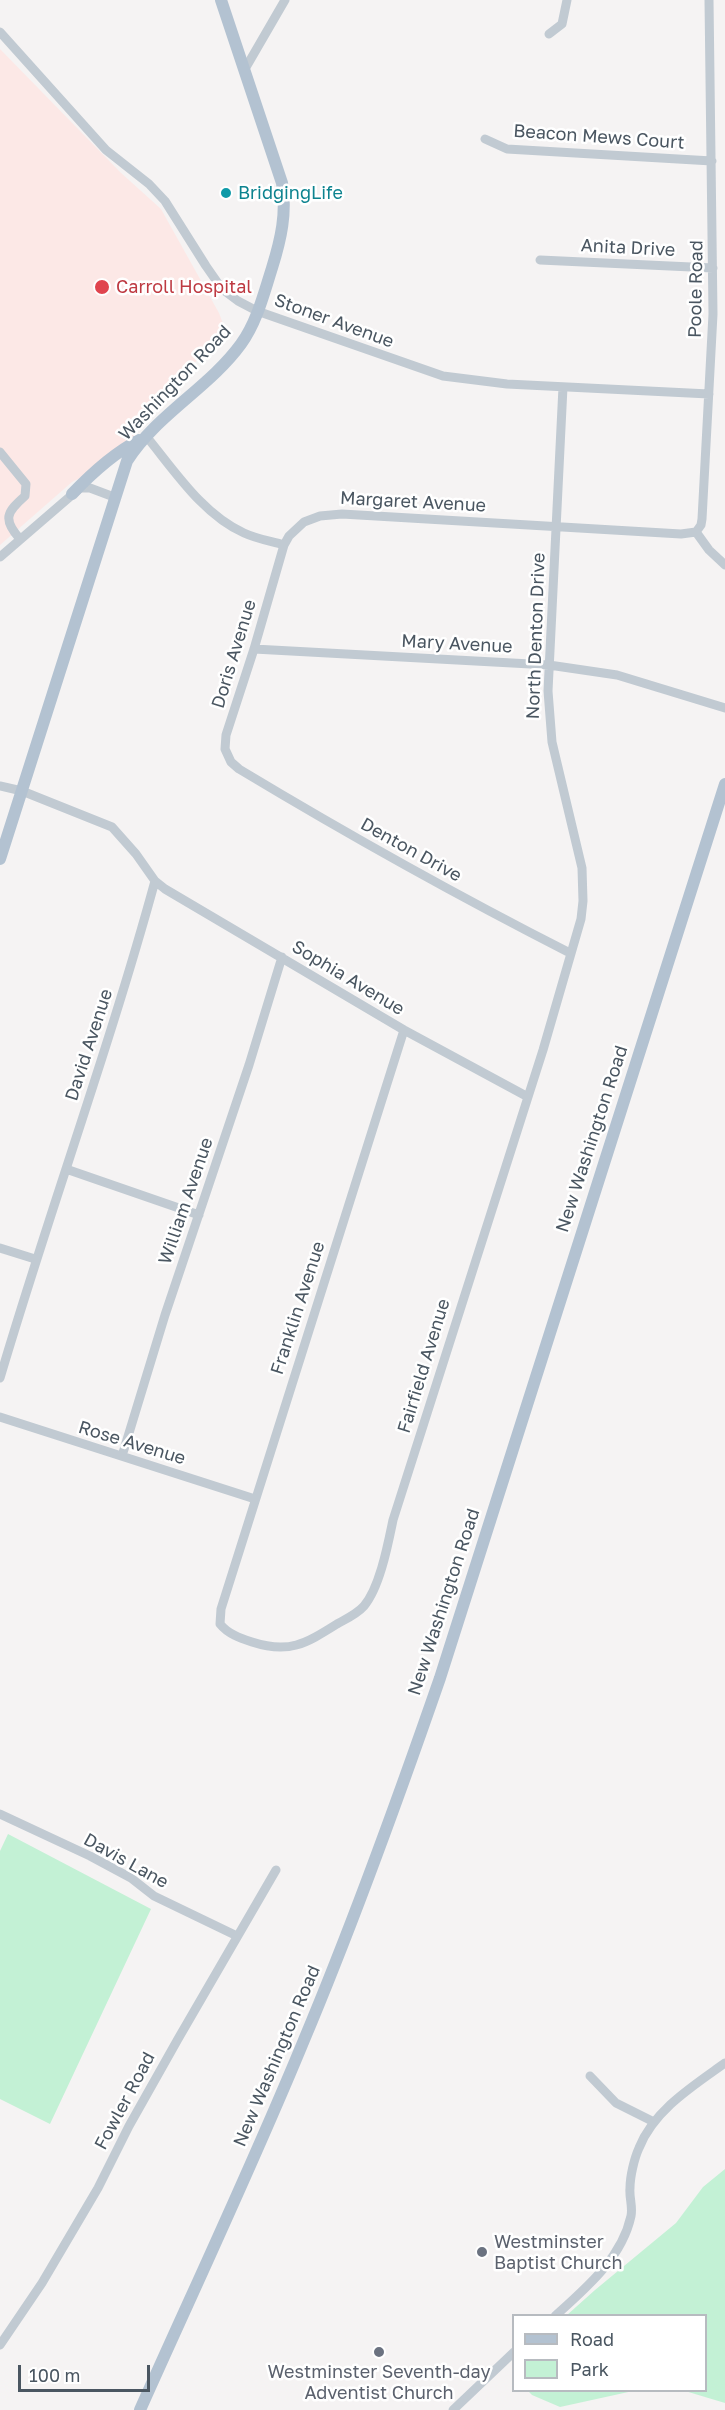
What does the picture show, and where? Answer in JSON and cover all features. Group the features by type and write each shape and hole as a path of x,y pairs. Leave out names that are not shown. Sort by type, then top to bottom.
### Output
{"main road":[{"name":"Washington Road","path":"0,859 127,461 146,436 233,353 247,334 279,245 285,199 275,161 221,0"},
{"path":"72,494 90,474 128,445 146,436"},
{"name":"New Washington Road","path":"140,2410 304,2042 405,1778 440,1678 725,784"}],"street":[{"path":"244,69 285,0"},
{"path":"549,34 562,24 567,0"},
{"name":"Poole Road","path":"696,532 702,519 713,268 709,0"},
{"name":"Stoner Avenue","path":"0,32 89,133 106,150 149,184 165,201 222,289 257,311 443,376 507,384 709,394"},
{"name":"Beacon Mews Court","path":"485,139 507,149 712,161"},
{"name":"Anita Drive","path":"540,260 713,268"},
{"name":"North Denton Drive","path":"563,387 549,665 549,722 576,840 583,882 581,919 570,953"},
{"path":"146,436 196,495 224,521 255,538 284,545"},
{"path":"0,452 26,484 25,496 12,507 8,515 11,529 20,539"},
{"path":"0,557 72,494 85,488 114,497"},
{"name":"Margaret Avenue","path":"284,545 289,536 304,522 328,515 681,534 696,532"},
{"path":"696,532 702,542 725,565"},
{"name":"Doris Avenue","path":"239,769 231,762 225,749 226,735 284,545"},
{"name":"Mary Avenue","path":"254,649 549,665 617,675 725,708"},
{"name":"Denton Drive","path":"239,769 313,814 481,908 570,953"},
{"path":"0,786 22,791 112,827 122,836 155,881"},
{"name":"Sophia Avenue","path":"155,881 188,904 404,1030 528,1097"},
{"name":"David Avenue","path":"0,1378 35,1259 131,968 155,881"},
{"name":"Fairfield Avenue","path":"224,1596 219,1618 225,1630 237,1637 279,1648 298,1645 320,1635 357,1612 370,1597 528,1097 570,953"},
{"name":"William Avenue","path":"122,1456 165,1315 282,957"},
{"name":"Franklin Avenue","path":"224,1596 404,1030"},
{"path":"66,1170 199,1215"},
{"path":"0,1248 35,1259"},
{"name":"Rose Avenue","path":"0,1418 255,1499"},
{"name":"Davis Lane","path":"0,1814 90,1856 131,1878 154,1896 237,1936"},
{"name":"Fowler Road","path":"0,2345 42,2283 98,2188 129,2126 276,1870"},
{"path":"557,2314 580,2294 615,2256 632,2215 630,2187 639,2149 654,2122 687,2091 725,2063"},
{"path":"590,2076 616,2103 654,2122"},
{"path":"453,2410 512,2353"}],"shaded area":[{"name":"Carroll Hospital","path":"0,49 120,172 161,209 224,326 219,338 160,398 120,457 72,482 0,545"}],"green space":[{"path":"8,1834 151,1909 50,2124 0,2099 0,1851"},
{"path":"725,2169 725,2403 688,2392 707,2392 707,2314 568,2314 676,2223 703,2187"},
{"path":"529,2392 628,2392 560,2407"}],"place":[{"name":"BridgingLife","path":"226,193"},
{"name":"Carroll Hospital","path":"102,287"},
{"name":"Westminster Baptist Church","path":"482,2252"},
{"name":"Westminster Seventh-day Adventist Church","path":"379,2352"}]}
